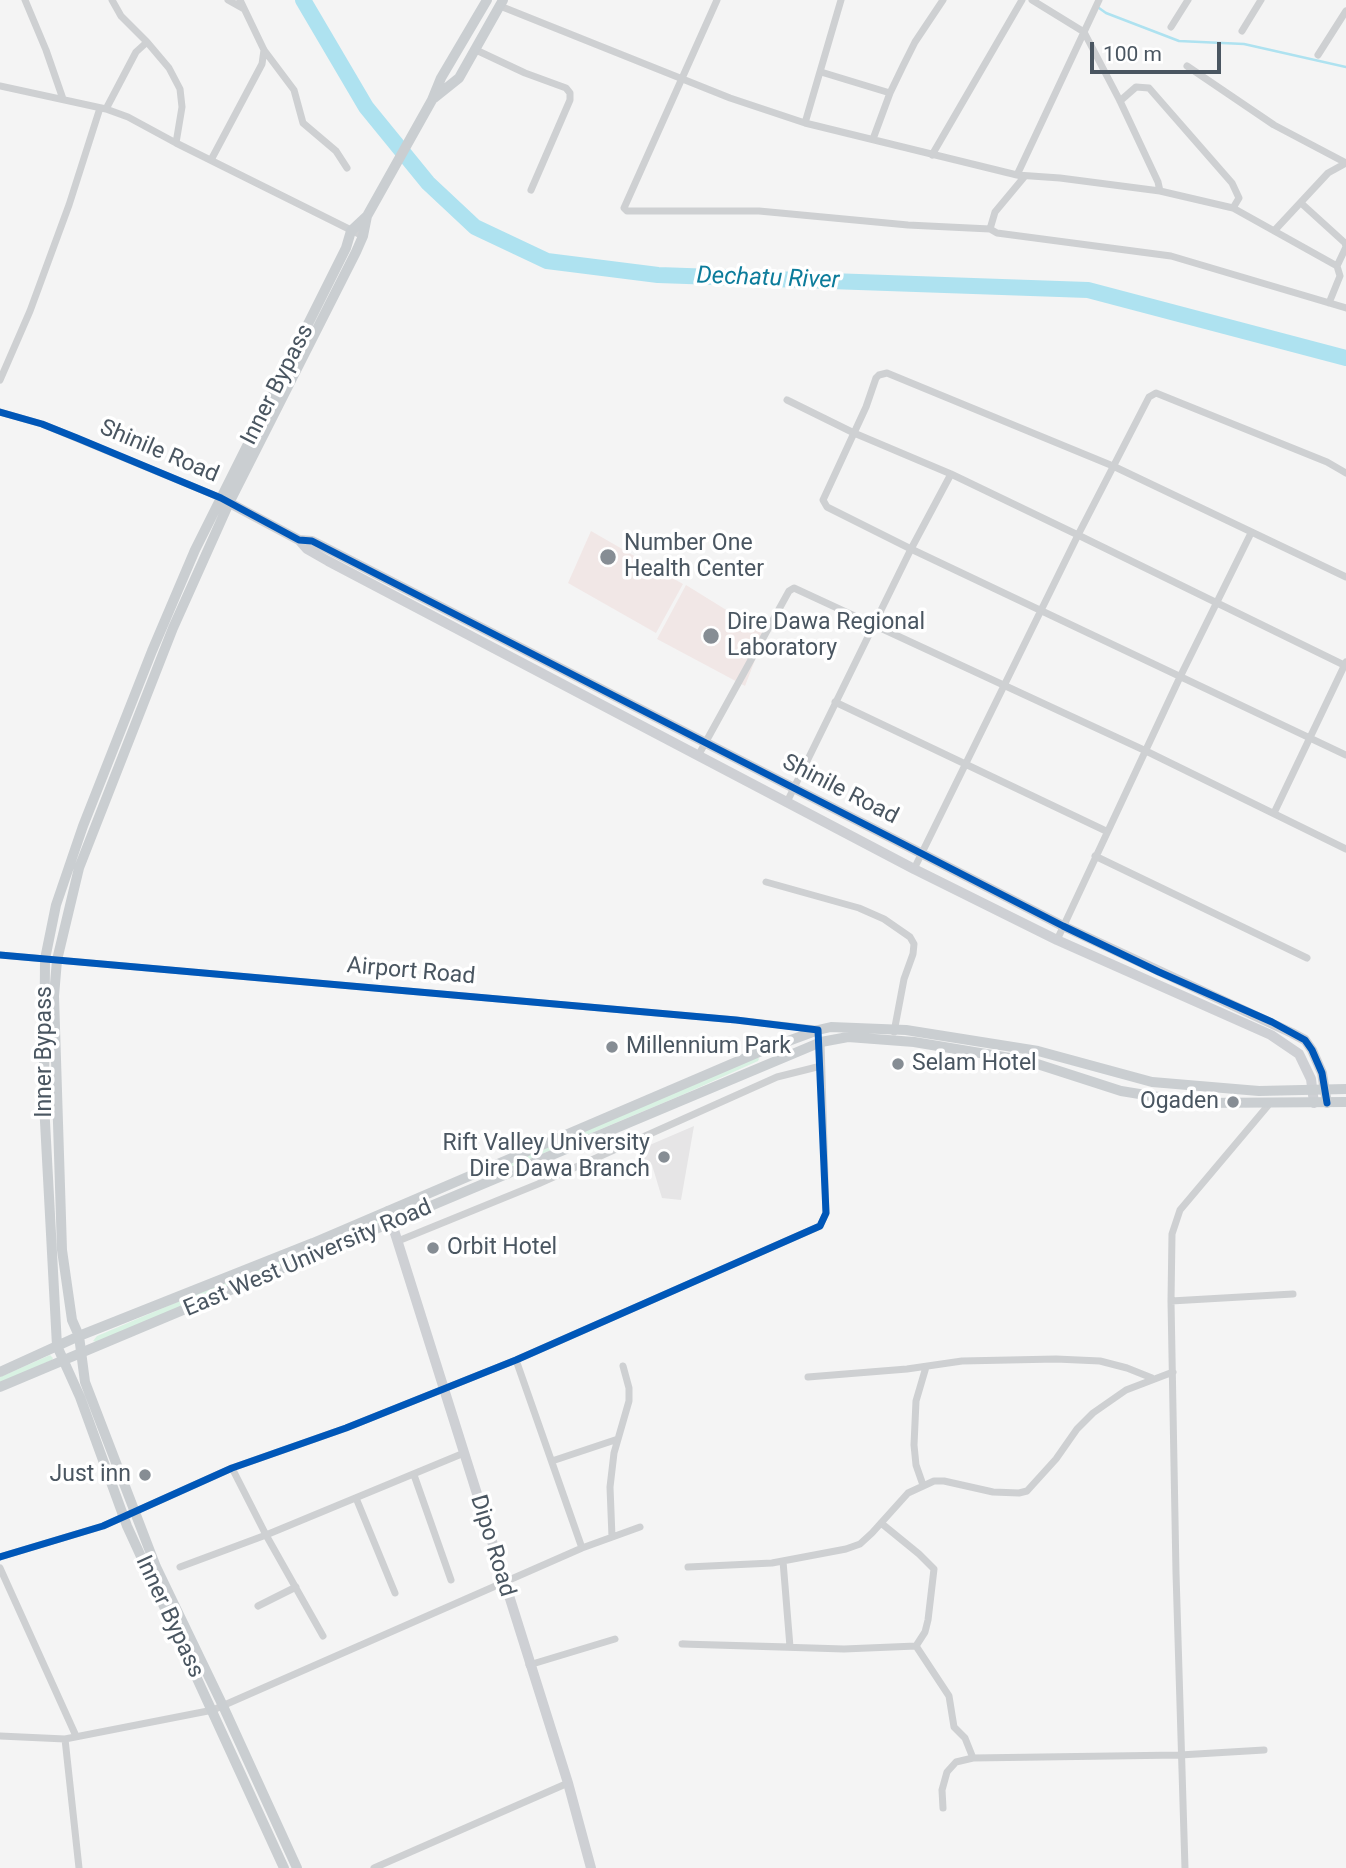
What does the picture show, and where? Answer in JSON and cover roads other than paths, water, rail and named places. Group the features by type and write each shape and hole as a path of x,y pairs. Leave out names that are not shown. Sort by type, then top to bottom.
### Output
{"main road":[{"name":"Inner Bypass","path":"284,1868 218,1708 156,1567 128,1514 57,1346 44,1103 51,959 79,868 168,626 225,500 346,248 351,231 367,216 432,100 441,78 487,0"},
{"name":"Inner Bypass","path":"432,100 459,78 501,3"},
{"name":"Inner Bypass","path":"225,500 363,236 367,216"},
{"name":"Inner Bypass","path":"51,959 62,1250 72,1320 79,1336 85,1382 128,1514"},
{"name":"East West University Road","path":"0,1371 79,1336 301,1248 764,1050 831,1027 1018,1047 1152,1082 1276,1091 1346,1089"},
{"name":"East West University Road","path":"0,1387 821,1042 893,1034 1028,1062 1121,1091 1195,1102 1346,1102"},
{"path":"1167,1098 1169,1083"},
{"path":"485,1168 491,1181"},
{"name":"Inner Bypass","path":"218,1708 297,1868"}],"street":[{"path":"24,0 46,50 62,99"},
{"path":"112,0 121,16 169,68 180,89 182,107 176,143"},
{"path":"228,0 244,9"},
{"path":"240,0 264,50 294,90 303,123 336,151 347,168"},
{"path":"717,0 624,208 626,211 759,211 908,225 990,229 998,233 1171,256 1346,308"},
{"path":"805,123 841,0"},
{"path":"873,139 890,93 915,42 943,0"},
{"path":"932,155 1022,0"},
{"path":"1032,0 1084,32 1120,101 1160,191"},
{"path":"1017,175 1099,0"},
{"path":"1171,27 1188,0"},
{"path":"1242,31 1261,0"},
{"path":"501,3 682,79 751,106 805,123 1017,175 1160,191 1233,208 1337,266 1340,273 1329,303"},
{"path":"1318,55 1346,11"},
{"path":"0,380 30,310 103,108 136,52 147,42"},
{"path":"211,160 260,68 264,50"},
{"path":"476,50 525,73 566,88 570,93 570,100 531,190"},
{"path":"1187,66 1286,133 1346,163"},
{"path":"260,68 276,67"},
{"path":"821,72 890,93"},
{"path":"0,86 103,108 128,117 363,236"},
{"path":"1120,101 1136,87 1149,88 1232,183 1238,198 1233,208"},
{"path":"1274,231 1328,173 1346,163"},
{"path":"990,229 995,212 1026,176"},
{"path":"1301,203 1345,243 1346,247 1337,266"},
{"path":"1346,577 1113,466 887,373 876,378 823,500 824,504 911,549 1346,755"},
{"path":"914,869 1041,609 1149,397 1156,393 1327,462 1346,473"},
{"path":"787,400 853,433 951,474 1345,665 1274,813"},
{"name":"Shinile Road","path":"0,412 42,424 225,500 299,540 307,549 328,561 914,869 1057,940 1270,1035 1299,1054 1327,1103"},
{"path":"787,802 911,549 951,474"},
{"path":"1057,940 1106,831 1251,533"},
{"name":"Shinile Road","path":"299,540 320,545 1063,926 1272,1022 1305,1040 1317,1060 1320,1090 1314,1103"},
{"path":"698,756 791,589 799,590 1146,751 1346,849"},
{"path":"835,702 1106,831"},
{"path":"1095,856 1307,958"},
{"path":"766,881 859,908 884,919 910,937 914,944 913,954 904,979 893,1034"},
{"name":"Airport Road","path":"0,955 736,1020 818,1030"},
{"path":"0,1557 103,1526 232,1468 345,1428 516,1360 820,1227 826,1213 821,1042 818,1030"},
{"path":"398,1241 538,1184 777,1077 821,1066"},
{"path":"1185,1868 1180,1755 1172,1234 1180,1210 1271,1104 1276,1091"},
{"name":"Dipo Road","path":"388,1211 568,1783 591,1868"},
{"path":"1171,1301 1293,1294"},
{"path":"808,1377 926,1367 962,1361 1067,1359 1100,1361 1153,1378"},
{"path":"516,1360 582,1548"},
{"path":"612,1537 610,1487 614,1453 629,1401 629,1388 623,1366"},
{"path":"923,1485 916,1465 914,1445 916,1401 926,1367"},
{"path":"688,1567 783,1561 846,1549 860,1544 908,1493 923,1485 944,1481 993,1492 1027,1491 1056,1459 1086,1419 1126,1390 1173,1372"},
{"path":"552,1461 618,1439"},
{"path":"180,1567 266,1535 464,1453"},
{"path":"232,1468 323,1636"},
{"path":"414,1475 451,1580"},
{"path":"356,1498 395,1593"},
{"path":"881,1523 934,1569 928,1620 925,1632 916,1646"},
{"path":"0,1736 65,1740 218,1708 582,1548 640,1527"},
{"path":"783,1561 790,1647"},
{"path":"0,1569 76,1736"},
{"path":"258,1606 296,1587"},
{"path":"529,1665 615,1639"},
{"path":"790,1647 682,1644 713,1644 844,1649 916,1646"},
{"path":"916,1646 949,1696 954,1727 965,1738 973,1758"},
{"path":"65,1740 79,1868"},
{"path":"943,1808 942,1790 947,1772 956,1762 973,1758 1180,1755 1264,1750"},
{"path":"374,1868 568,1783"}],"waterway":[{"name":"Dechatu River","path":"303,0 366,107 428,183 475,227 547,261 658,275 1088,290 1346,358"},
{"path":"1099,8 1179,41 1244,44 1346,67"}],"place":[{"name":"Number One Health Center","path":"608,557"},
{"name":"Dire Dawa Regional Laboratory","path":"711,636"},
{"name":"Millennium Park","path":"612,1047"},
{"name":"Selam Hotel","path":"898,1064"},
{"name":"Ogaden","path":"1233,1102"},
{"name":"Rift Valley University Dire Dawa Branch","path":"664,1157"},
{"name":"Orbit Hotel","path":"433,1248"},
{"name":"Just inn","path":"145,1475"}]}
